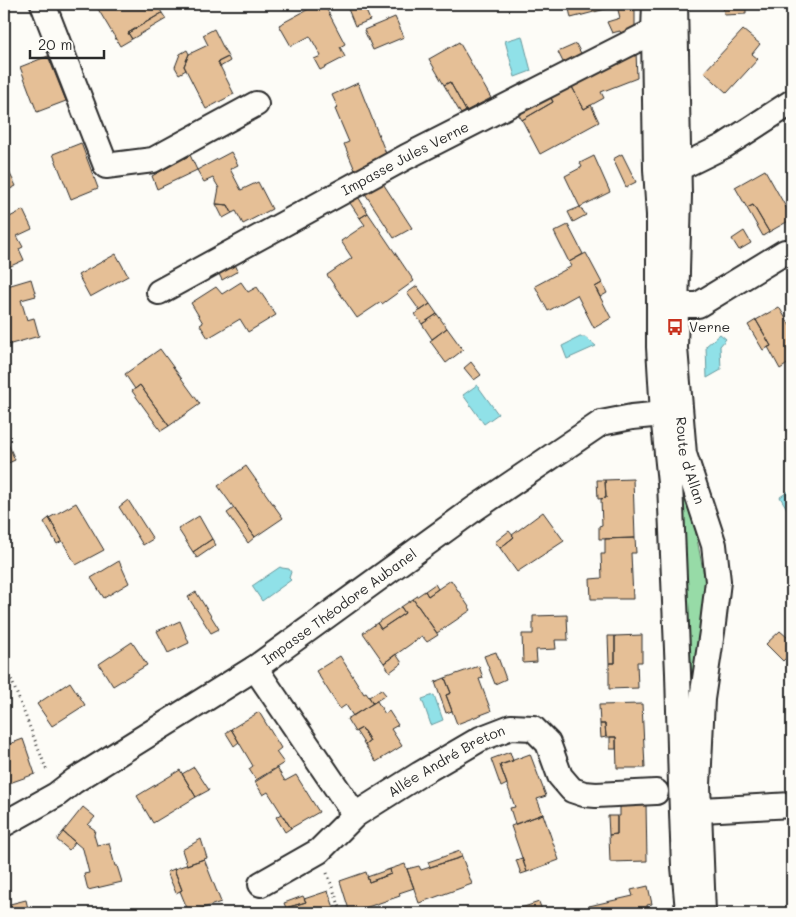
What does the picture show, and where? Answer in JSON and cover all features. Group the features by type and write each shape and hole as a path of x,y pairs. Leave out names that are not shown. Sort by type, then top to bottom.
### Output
{"street":[{"path":"43,4 106,166 153,160 256,104"},
{"name":"Route d'Allan","path":"655,4 665,31 667,135 667,169 659,215 668,305 659,347 672,414 714,546 718,581 702,699 698,785 690,811 684,866 688,913"},
{"name":"Route d'Allan","path":"665,31 674,4"},
{"name":"Impasse Jules Verne","path":"159,292 406,158 665,31"},
{"path":"667,169 724,146 792,102"},
{"path":"667,135 724,146"},
{"path":"668,305 698,305 784,252 792,254"},
{"name":"Route d'Allan","path":"672,414 671,493 678,673 690,811 703,913"},
{"name":"Impasse Théodore Aubanel","path":"4,824 56,795 74,781 255,668 474,509 601,423 632,416 672,414"},
{"path":"255,668 355,815"},
{"name":"Allée André Breton","path":"261,884 319,852 355,815 420,774 480,739 511,727 533,728 548,743 560,776 572,790 596,795 656,792"},
{"path":"690,811 792,805"}],"path":[{"path":"4,661 56,795"},
{"path":"319,852 342,913"}],"green space":[{"path":"676,463 692,513 705,581 702,625 692,700 684,699"}],"water":[{"path":"522,36 531,71 515,77 505,41"},
{"path":"720,334 726,339 720,346 721,370 707,378 706,346"},
{"path":"580,337 585,337 596,346 567,359 562,346"},
{"path":"477,385 498,414 484,424 463,395"},
{"path":"792,489 792,517 780,497"},
{"path":"280,567 289,569 291,572 289,578 291,580 262,601 252,586"},
{"path":"434,695 443,720 431,725 422,699"}],"building":[{"path":"107,4 157,4 162,13 128,33 132,39 120,46 98,9"},
{"path":"318,4 324,4 345,44 340,47 345,57 320,70 314,59 321,56 310,36 291,46 279,25"},
{"path":"346,4 363,4 370,20 355,26"},
{"path":"568,4 629,4 631,11 635,10 635,30 622,37 620,31 612,33 607,22 620,18 617,6 571,18"},
{"path":"723,4 746,4 746,14 724,15"},
{"path":"162,13 166,19 132,39 128,33"},
{"path":"395,17 404,37 373,50 364,30"},
{"path":"214,29 228,57 218,62 234,94 206,109 184,66 189,54 208,45 203,35"},
{"path":"743,30 760,44 752,54 758,59 727,93 704,72"},
{"path":"459,42 491,98 466,111 450,82 444,85 429,59"},
{"path":"576,44 583,57 565,66 558,52"},
{"path":"187,50 189,54 184,66 186,70 179,74 175,67 180,54"},
{"path":"636,52 637,78 601,92 604,98 584,109 571,85"},
{"path":"48,56 66,101 37,112 20,67"},
{"path":"228,57 230,61 220,67 218,62"},
{"path":"450,82 466,111 461,114 444,85"},
{"path":"358,83 387,156 355,170 344,144 349,142 335,109 338,108 332,95"},
{"path":"572,87 584,109 591,105 599,122 540,154 522,120 553,102 551,98"},
{"path":"550,96 553,102 522,120 517,112"},
{"path":"81,143 98,188 71,199 53,154"},
{"path":"231,152 238,165 230,169 241,190 258,182 272,209 243,224 236,211 232,213 228,205 216,204 219,188 213,178 204,182 197,170"},
{"path":"622,154 636,182 626,187 613,159"},
{"path":"190,155 197,170 157,189 152,176"},
{"path":"594,156 610,192 580,207 565,176 582,167 580,163"},
{"path":"4,162 16,186 4,192"},
{"path":"765,170 792,218 769,232 753,205 747,208 735,187"},
{"path":"382,182 412,228 394,238 364,192"},
{"path":"357,195 368,213 360,218 348,200"},
{"path":"216,204 228,205 232,213 223,218"},
{"path":"753,205 769,232 763,236 747,208"},
{"path":"580,207 586,215 573,222 568,212"},
{"path":"23,210 32,229 17,236 23,247 19,249 24,260 4,269 4,220"},
{"path":"368,213 414,281 382,304 381,302 357,318 327,275 352,258 341,241 365,225 360,218"},
{"path":"568,225 583,254 569,262 554,232"},
{"path":"744,231 751,243 739,250 732,239"},
{"path":"586,253 602,283 595,287 611,318 594,328 577,295 548,311 535,286 572,266 569,262"},
{"path":"116,254 128,276 90,297 78,275"},
{"path":"234,262 238,271 222,280 218,272"},
{"path":"31,279 36,296 21,300 27,320 34,318 39,336 4,346 4,305 8,304 4,287"},
{"path":"241,282 248,292 257,287 276,315 248,332 240,319 208,338 200,325 203,323 191,303 216,287 222,294"},
{"path":"602,283 607,293 600,297 595,287"},
{"path":"417,286 430,304 420,311 407,293"},
{"path":"430,304 437,314 422,324 415,314"},
{"path":"779,307 792,329 792,361 780,369 768,347 771,346 756,320"},
{"path":"437,314 447,328 432,339 422,324"},
{"path":"756,320 771,346 763,350 748,325"},
{"path":"447,328 463,350 446,363 430,341"},
{"path":"160,349 200,404 169,426 140,385 135,389 125,374"},
{"path":"471,362 481,375 474,380 464,368"},
{"path":"140,385 169,426 161,431 132,391"},
{"path":"4,434 15,460 4,465"},
{"path":"246,466 283,518 255,537 218,486"},
{"path":"633,479 635,538 599,539 599,526 602,525 601,499 606,498 605,480"},
{"path":"597,480 605,480 606,498 598,499"},
{"path":"128,500 153,539 143,545 119,507"},
{"path":"76,503 104,550 76,565 49,518"},
{"path":"234,508 255,537 248,543 227,513"},
{"path":"543,512 564,541 517,572 500,548 514,537 512,535"},
{"path":"199,516 212,539 193,552 178,529"},
{"path":"49,518 62,541 57,544 44,522"},
{"path":"509,531 514,537 500,548 495,542"},
{"path":"635,538 636,553 631,553 633,599 591,599 590,579 602,578 601,554 605,554 605,539"},
{"path":"212,539 216,545 197,558 193,552"},
{"path":"119,561 129,583 104,598 91,578"},
{"path":"451,580 471,610 437,633 413,599 425,591 428,596"},
{"path":"435,584 438,589 428,596 425,591"},
{"path":"196,592 219,629 211,633 188,597"},
{"path":"413,599 438,635 427,642 422,636 384,663 363,633 377,623 381,629 405,613 401,607"},
{"path":"401,607 405,613 381,629 377,623"},
{"path":"567,615 568,640 555,640 556,649 536,650 537,662 523,663 522,634 533,634 533,616"},
{"path":"180,621 189,643 168,653 157,631"},
{"path":"780,631 787,637 792,632 792,654 783,661 766,644"},
{"path":"642,635 642,662 637,662 638,688 609,689 609,663 615,663 615,636"},
{"path":"608,636 615,636 615,663 609,663"},
{"path":"132,642 147,665 113,686 99,664"},
{"path":"496,652 506,679 495,684 484,656"},
{"path":"396,654 402,663 390,672 384,663"},
{"path":"340,656 364,694 366,693 373,703 353,716 346,705 340,709 316,671"},
{"path":"479,666 483,678 479,679 491,711 457,724 446,695 451,693 445,678"},
{"path":"445,678 451,693 446,695 452,711 446,713 435,682"},
{"path":"70,682 85,705 52,726 37,704"},
{"path":"381,689 386,695 373,703 369,697"},
{"path":"377,701 385,714 389,711 398,725 391,729 402,746 376,762 365,745 370,741 362,728 355,732 347,719"},
{"path":"642,704 645,768 617,768 616,737 606,737 605,724 600,724 599,705"},
{"path":"259,712 281,748 276,752 284,763 256,780 249,769 253,766 231,729"},
{"path":"600,724 605,724 606,737 601,738"},
{"path":"362,728 370,741 365,745 356,731"},
{"path":"231,729 239,742 234,746 226,733"},
{"path":"610,737 616,737 616,749 610,749"},
{"path":"23,739 35,774 4,785 4,746"},
{"path":"510,752 513,761 500,765 507,784 501,787 491,759"},
{"path":"530,754 546,796 537,799 543,814 515,824 510,808 515,807 500,765"},
{"path":"194,767 209,790 196,797 182,774"},
{"path":"277,768 285,781 296,775 319,812 291,828 268,792 263,795 255,782"},
{"path":"180,770 196,797 153,823 137,796"},
{"path":"620,804 646,804 647,861 610,862 609,835 617,834 617,816 620,816"},
{"path":"83,807 95,817 88,825 95,830 94,835 97,845 109,843 115,866 117,866 122,882 88,890 84,874 89,873 83,849 63,832"},
{"path":"281,814 291,828 285,832 276,817"},
{"path":"543,814 559,860 527,872 511,826"},
{"path":"608,816 617,816 617,834 609,835"},
{"path":"63,832 75,842 69,850 57,840"},
{"path":"201,839 207,858 187,865 182,850"},
{"path":"792,842 792,883 791,883 786,843"},
{"path":"460,851 462,857 430,867 428,862"},
{"path":"462,857 472,884 419,903 407,869 419,866 421,870"},
{"path":"522,858 527,872 521,874 516,860"},
{"path":"204,859 221,902 189,913 174,869"},
{"path":"405,864 414,888 399,893 400,896 350,913 340,881 366,872 369,882 391,874 390,869"},
{"path":"174,869 182,890 176,893 167,872"},
{"path":"390,869 391,874 369,882 367,877"},
{"path":"648,886 652,904 647,905 648,913 591,913 589,906 633,896 631,890"},
{"path":"328,891 336,913 288,913 286,908 306,902 304,899"},
{"path":"303,896 306,902 286,908 284,903"},
{"path":"26,900 29,913 13,913 10,904"},
{"path":"539,902 543,913 506,913"}],"place":[{"name":"Verne","path":"675,327"}]}
